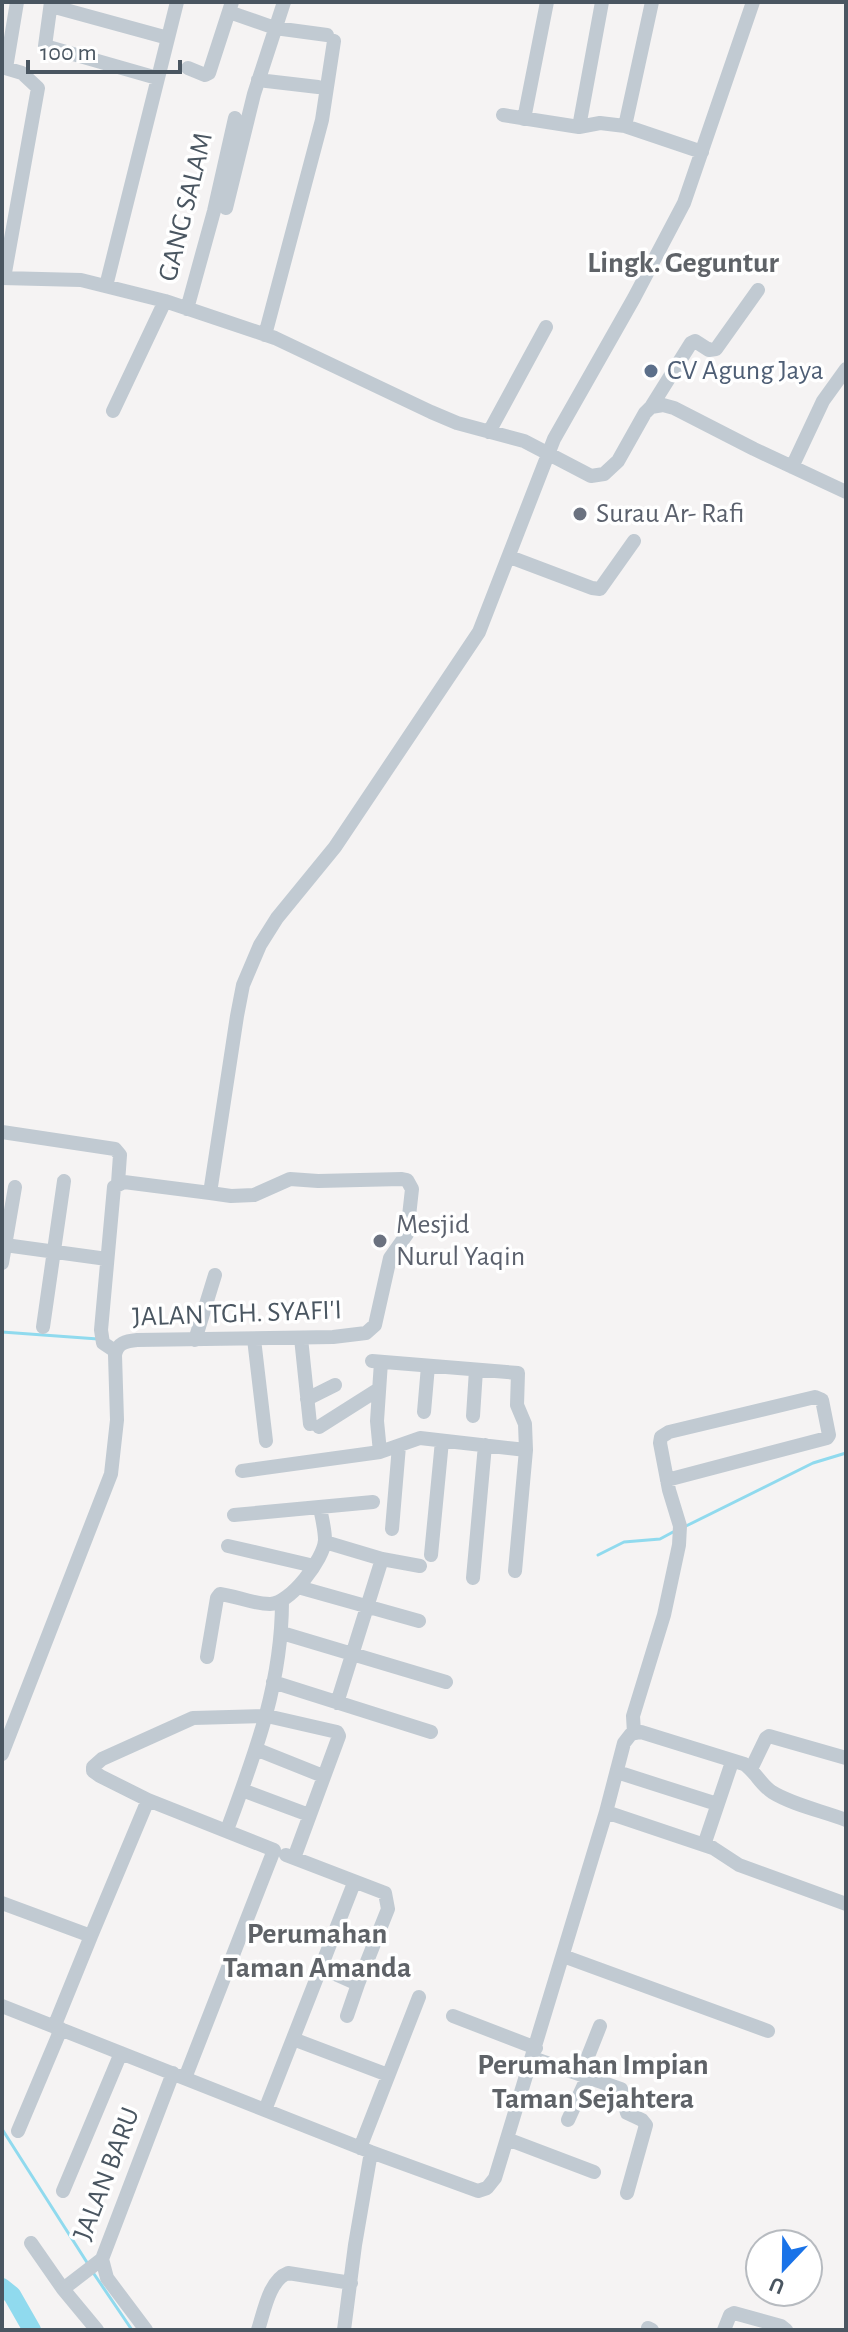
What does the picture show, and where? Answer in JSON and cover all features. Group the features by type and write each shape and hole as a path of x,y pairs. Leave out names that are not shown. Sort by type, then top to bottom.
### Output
{"street":[{"path":"17,2 4,68 22,73 38,88 3,278 81,280 163,305 187,309 265,335 457,423 508,435 546,459 587,475 604,474 618,461 641,418 691,343 695,341 709,350 716,349 758,290"},
{"path":"106,286 177,2"},
{"path":"226,208 258,80 284,2"},
{"path":"524,119 547,2"},
{"path":"579,127 602,2"},
{"path":"625,126 652,2"},
{"path":"118,1183 210,1193 243,990 260,945 337,844 479,632 546,459 686,198 753,2"},
{"path":"157,78 45,46 51,4 168,38"},
{"path":"188,68 205,75 209,73 230,7 275,28 331,38 322,116 265,335"},
{"path":"258,80 318,87"},
{"path":"503,115 579,127 600,123 625,126 702,152"},
{"name":"GANG SALAM","path":"187,309 235,118"},
{"path":"113,411 163,305"},
{"path":"489,432 546,327"},
{"path":"792,467 823,401 846,369"},
{"path":"651,407 668,405 846,492"},
{"path":"510,557 600,589 634,541"},
{"path":"2,1132 115,1149 120,1155 118,1183 112,1194 107,1259 107,1343"},
{"name":"JALAN TGH. SYAFI'I","path":"2,1752 111,1474 116,1450 116,1373 107,1343 364,1334 375,1325 388,1263 408,1230 412,1189 407,1180 402,1179 290,1179 254,1195 210,1193"},
{"path":"43,1327 64,1181"},
{"path":"2,1263 15,1187"},
{"path":"5,1245 107,1259"},
{"path":"195,1340 215,1275"},
{"path":"364,1334 375,1364 379,1389 377,1421 380,1452"},
{"path":"301,1338 307,1399 314,1425 379,1389"},
{"path":"254,1339 266,1441"},
{"path":"375,1364 518,1373 517,1405 525,1424 526,1450 515,1571"},
{"path":"424,1412 428,1366"},
{"path":"473,1416 476,1370"},
{"path":"307,1399 335,1385"},
{"path":"634,1733 633,1716 664,1615 679,1545 680,1526 667,1480 660,1443 663,1435 815,1397 822,1400 827,1438 667,1480"},
{"path":"242,1471 380,1452 420,1438 526,1450"},
{"path":"325,1542 382,1559 426,1560 442,1441"},
{"path":"473,1578 485,1445"},
{"path":"392,1529 399,1446"},
{"path":"234,1515 373,1502"},
{"path":"207,1657 220,1594 266,1604 282,1601 314,1566 325,1542 320,1508"},
{"path":"228,1546 314,1566"},
{"path":"337,1703 382,1559"},
{"path":"298,1587 419,1621"},
{"path":"227,1830 258,1750 267,1716 282,1633 282,1601"},
{"path":"282,1633 446,1682"},
{"path":"273,1682 431,1732"},
{"path":"294,1858 339,1734 267,1716 185,1720 102,1759 93,1767 96,1773 148,1800 354,1883 385,1893 389,1905 347,2016"},
{"path":"2,2006 365,2150 478,2191 494,2181 625,1740 641,1732 734,1762 751,1769 762,1784 778,1795 846,1820"},
{"path":"751,1769 769,1736 846,1758"},
{"path":"258,1750 323,1776"},
{"path":"704,1845 734,1762"},
{"path":"617,1772 717,1804"},
{"path":"242,1790 309,1815"},
{"path":"18,2131 91,1936 148,1800"},
{"path":"606,1812 704,1845 739,1865 846,1904"},
{"name":"JALAN BARU","path":"142,2329 107,2278 100,2261 242,1939 274,1850"},
{"path":"265,2110 354,1883"},
{"path":"2,1903 91,1936"},
{"path":"563,1956 768,2031"},
{"path":"322,1968 358,1984"},
{"path":"344,2330 365,2150 388,2075 419,1997"},
{"path":"453,2016 619,2087 627,2113 646,2125 627,2193"},
{"path":"568,2120 600,2026"},
{"path":"293,2039 388,2075"},
{"path":"63,2191 121,2053"},
{"path":"507,2139 594,2172"},
{"path":"31,2243 97,2330"},
{"path":"63,2289 100,2261"},
{"path":"258,2330 272,2291 284,2274 351,2283"},
{"path":"724,2330 730,2315 734,2313 786,2330"}],"waterway":[{"path":"2,1332 98,1339"},
{"path":"684,1527 813,1463 846,1453"},
{"path":"598,1555 624,1542 660,1539 673,1532"},
{"path":"2,2129 88,2264"},
{"path":"92,2271 132,2330"},
{"path":"2,2287 12,2295 32,2330"}],"place":[{"name":"CV Agung Jaya","path":"651,371"},
{"name":"Surau Ar- Rafi","path":"580,514"},
{"name":"Mesjid Nurul Yaqin","path":"380,1241"}],"district":[{"name":"Lingk. Geguntur","path":"683,263"},
{"name":"Perumahan Taman Amanda","path":"317,1951"},
{"name":"Perumahan Impian Taman Sejahtera","path":"593,2082"}]}
